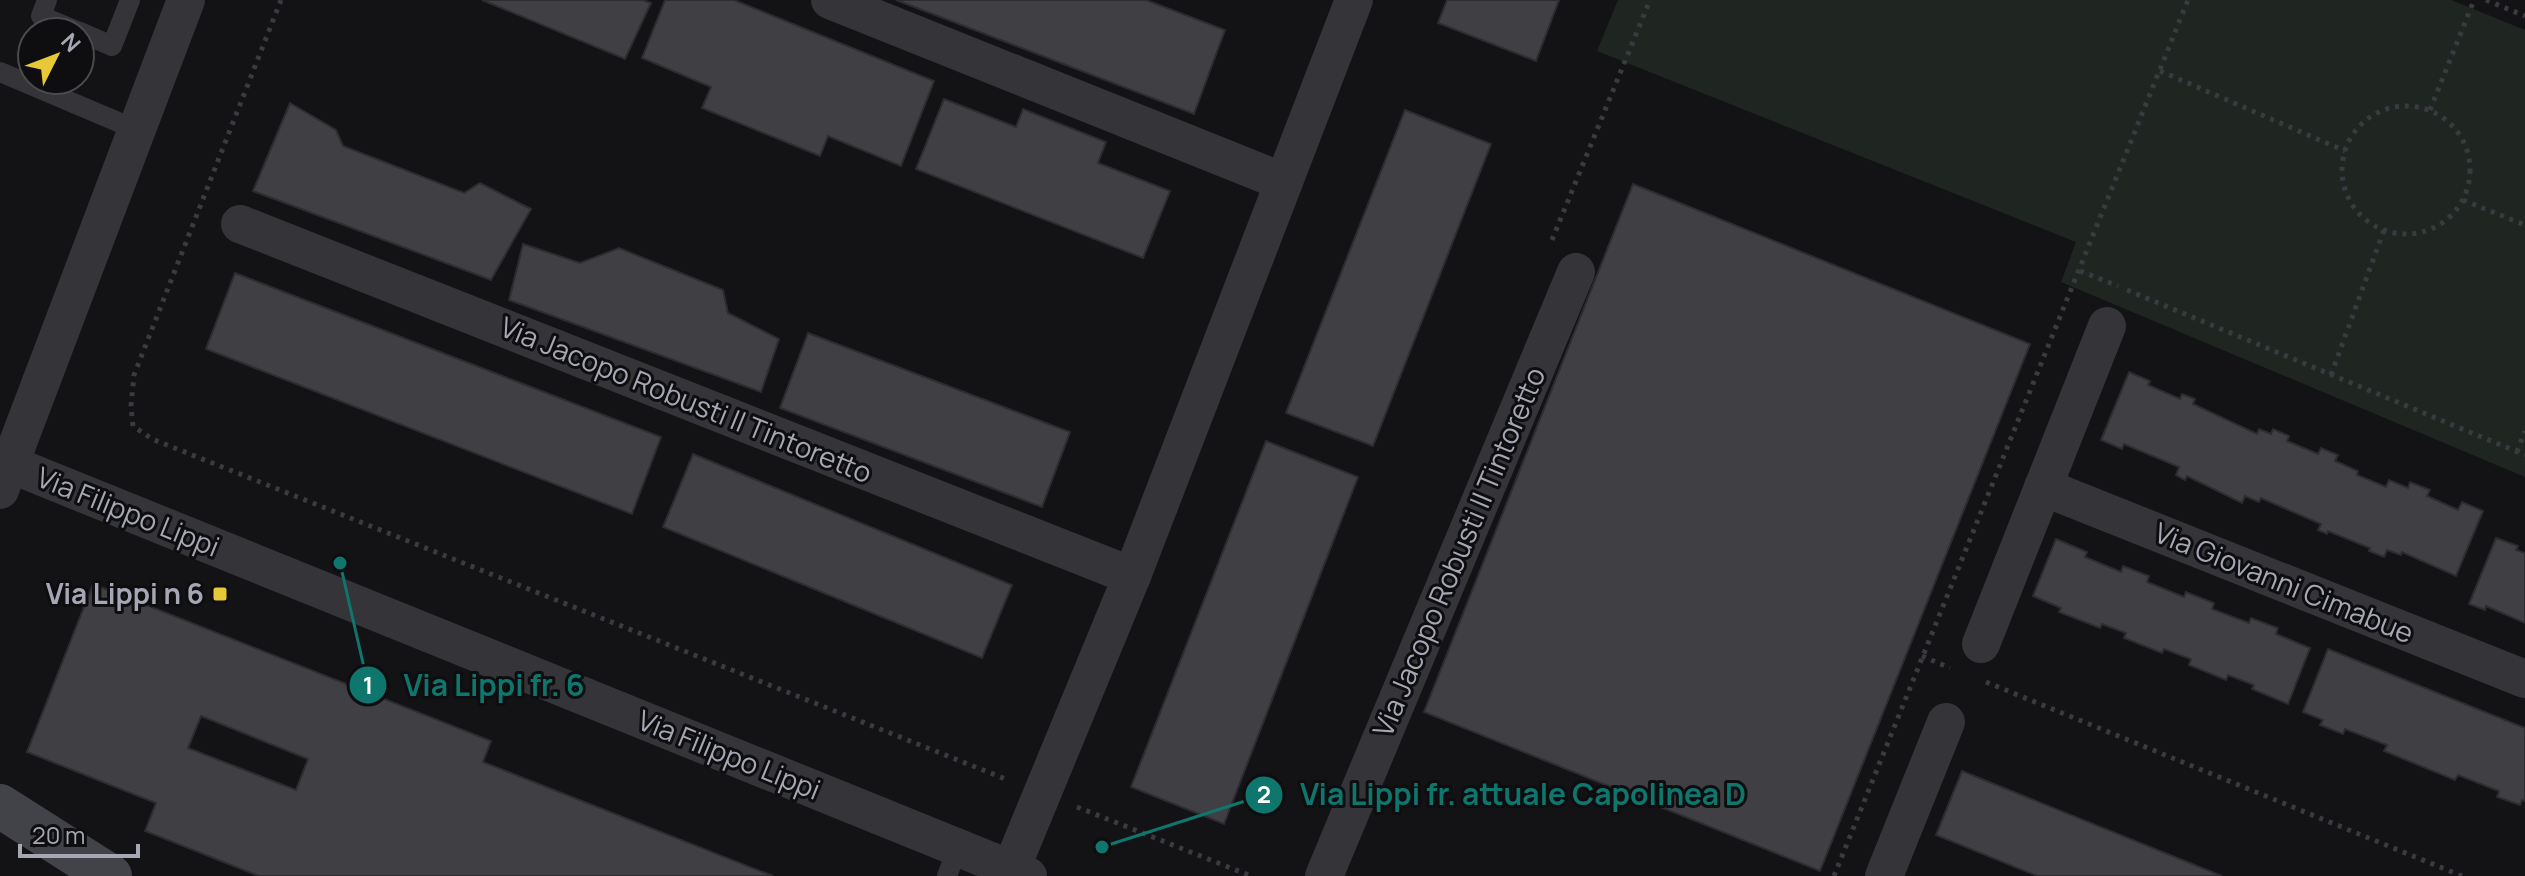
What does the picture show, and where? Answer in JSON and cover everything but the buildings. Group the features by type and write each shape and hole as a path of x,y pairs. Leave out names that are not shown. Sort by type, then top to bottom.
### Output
{"street":[{"name":"Via Filippo Lippi","path":"186,0 5,477 952,862 1020,872"},
{"path":"830,0 1284,182"},
{"path":"1020,872 1043,793 1132,576 1354,0"},
{"name":"Via Jacopo Robusti Il Tintoretto","path":"240,224 1132,576"},
{"name":"Via Jacopo Robusti Il Tintoretto","path":"1324,876 1576,272"},
{"path":"1981,662 2043,487 2107,326"},
{"name":"Via Giovanni Cimabue","path":"2043,487 2525,679"},
{"path":"1887,875 1946,722"},
{"path":"0,806 110,876"}],"lane":[{"path":"96,39 112,46 130,0"},
{"path":"0,72 137,130"}],"path":[{"path":"281,0 134,375 133,426 167,445 1251,876"},
{"path":"1834,876 2188,0"},
{"path":"2430,110 2474,0"},
{"path":"2486,0 2525,16"},
{"path":"2160,71 2345,151"},
{"path":"2399,106 2430,110 2449,121 2467,148 2471,169 2463,200 2449,219 2429,230 2407,234 2384,230 2358,212 2346,193 2342,172 2345,151 2361,124 2379,112 2399,106"},
{"path":"2463,200 2525,225"},
{"path":"2331,375 2384,230"},
{"path":"2080,271 2525,455"},
{"path":"2517,452 2525,431"},
{"path":"1922,656 1951,668"},
{"path":"1981,662 2462,876"}],"shaded area":[{"path":"1618,0 2451,0 2525,30 2525,477 2061,282 2076,242 1597,51"}],"place":[{"name":"Via Lippi fr. 6","path":"340,563"},
{"name":"Via Lippi n 6","path":"220,594"},
{"name":"Via Lippi fr. attuale Capolinea D","path":"1102,847"}]}
